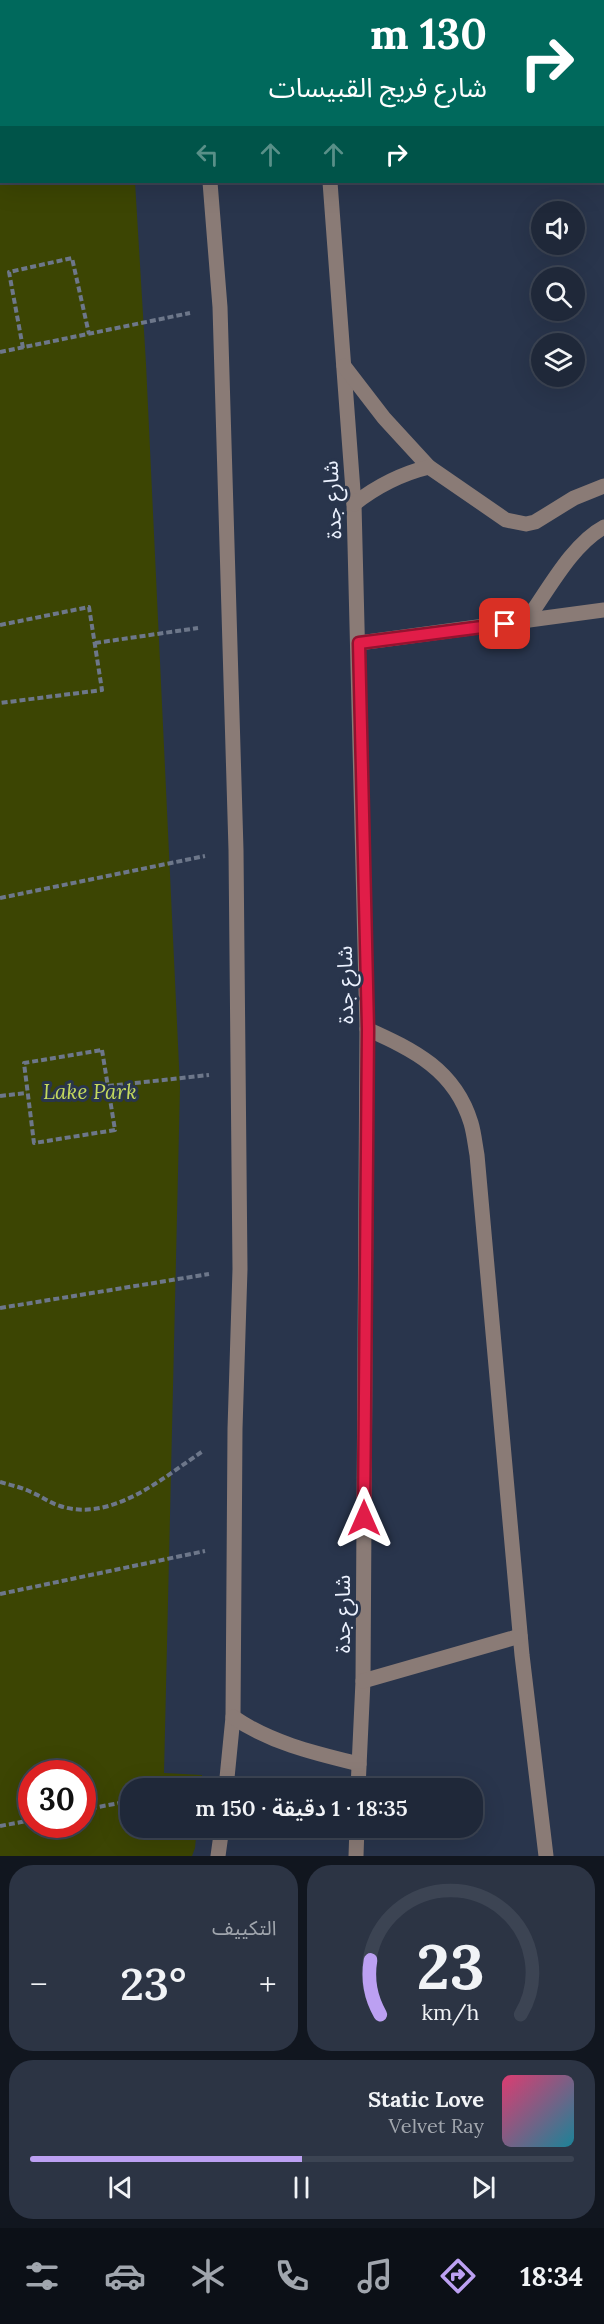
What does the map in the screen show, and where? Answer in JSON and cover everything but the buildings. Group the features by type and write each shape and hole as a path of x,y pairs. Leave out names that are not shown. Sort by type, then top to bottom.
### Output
{"street":[{"path":"210,183 220,307 236,850 240,1269 235,1430 233,1717 227,1778"},
{"name":"شارع جدة","path":"330,183 354,504 368,1029 363,1681 358,1778"},
{"path":"344,365 384,418 429,467 506,520 516,523 536,522 574,498 604,486"},
{"path":"354,504 370,491 389,481 408,472 429,467"},
{"path":"526,621 573,556 585,542 604,527"},
{"path":"359,643 604,610"},
{"path":"368,1029 409,1048 437,1067 458,1093 471,1123 477,1155 520,1636 546,1856"},
{"path":"363,1681 520,1636"},
{"path":"233,1717 246,1726 289,1745 359,1764"},
{"path":"218,1856 220,1838"},
{"path":"356,1856 357,1838"}],"path":[{"path":"23,348 9,273 72,258 89,334"},
{"path":"0,352 220,307"},
{"path":"0,625 89,607 102,690 0,703"},
{"path":"95,643 230,623"},
{"path":"0,898 236,850"},
{"path":"102,1050 115,1130 34,1143 27,1093 24,1063 102,1050"},
{"path":"108,1086 238,1072"},
{"path":"0,1096 27,1093"},
{"path":"0,1308 240,1269"},
{"path":"0,1482 31,1491 60,1506 82,1510 105,1506 127,1499 151,1485 235,1430"},
{"path":"0,1594 235,1545"},
{"path":"96,1807 120,1803"},
{"path":"0,1826 18,1823"}],"green space":[{"name":"Lake Park","path":"0,183 135,183 146,364 180,1087 164,1773 202,1775 202,1778 120,1778 120,1838 196,1838 192,1856 0,1856"}],"route":[{"path":"364,1518 368,1029 359,643 505,624"}]}
